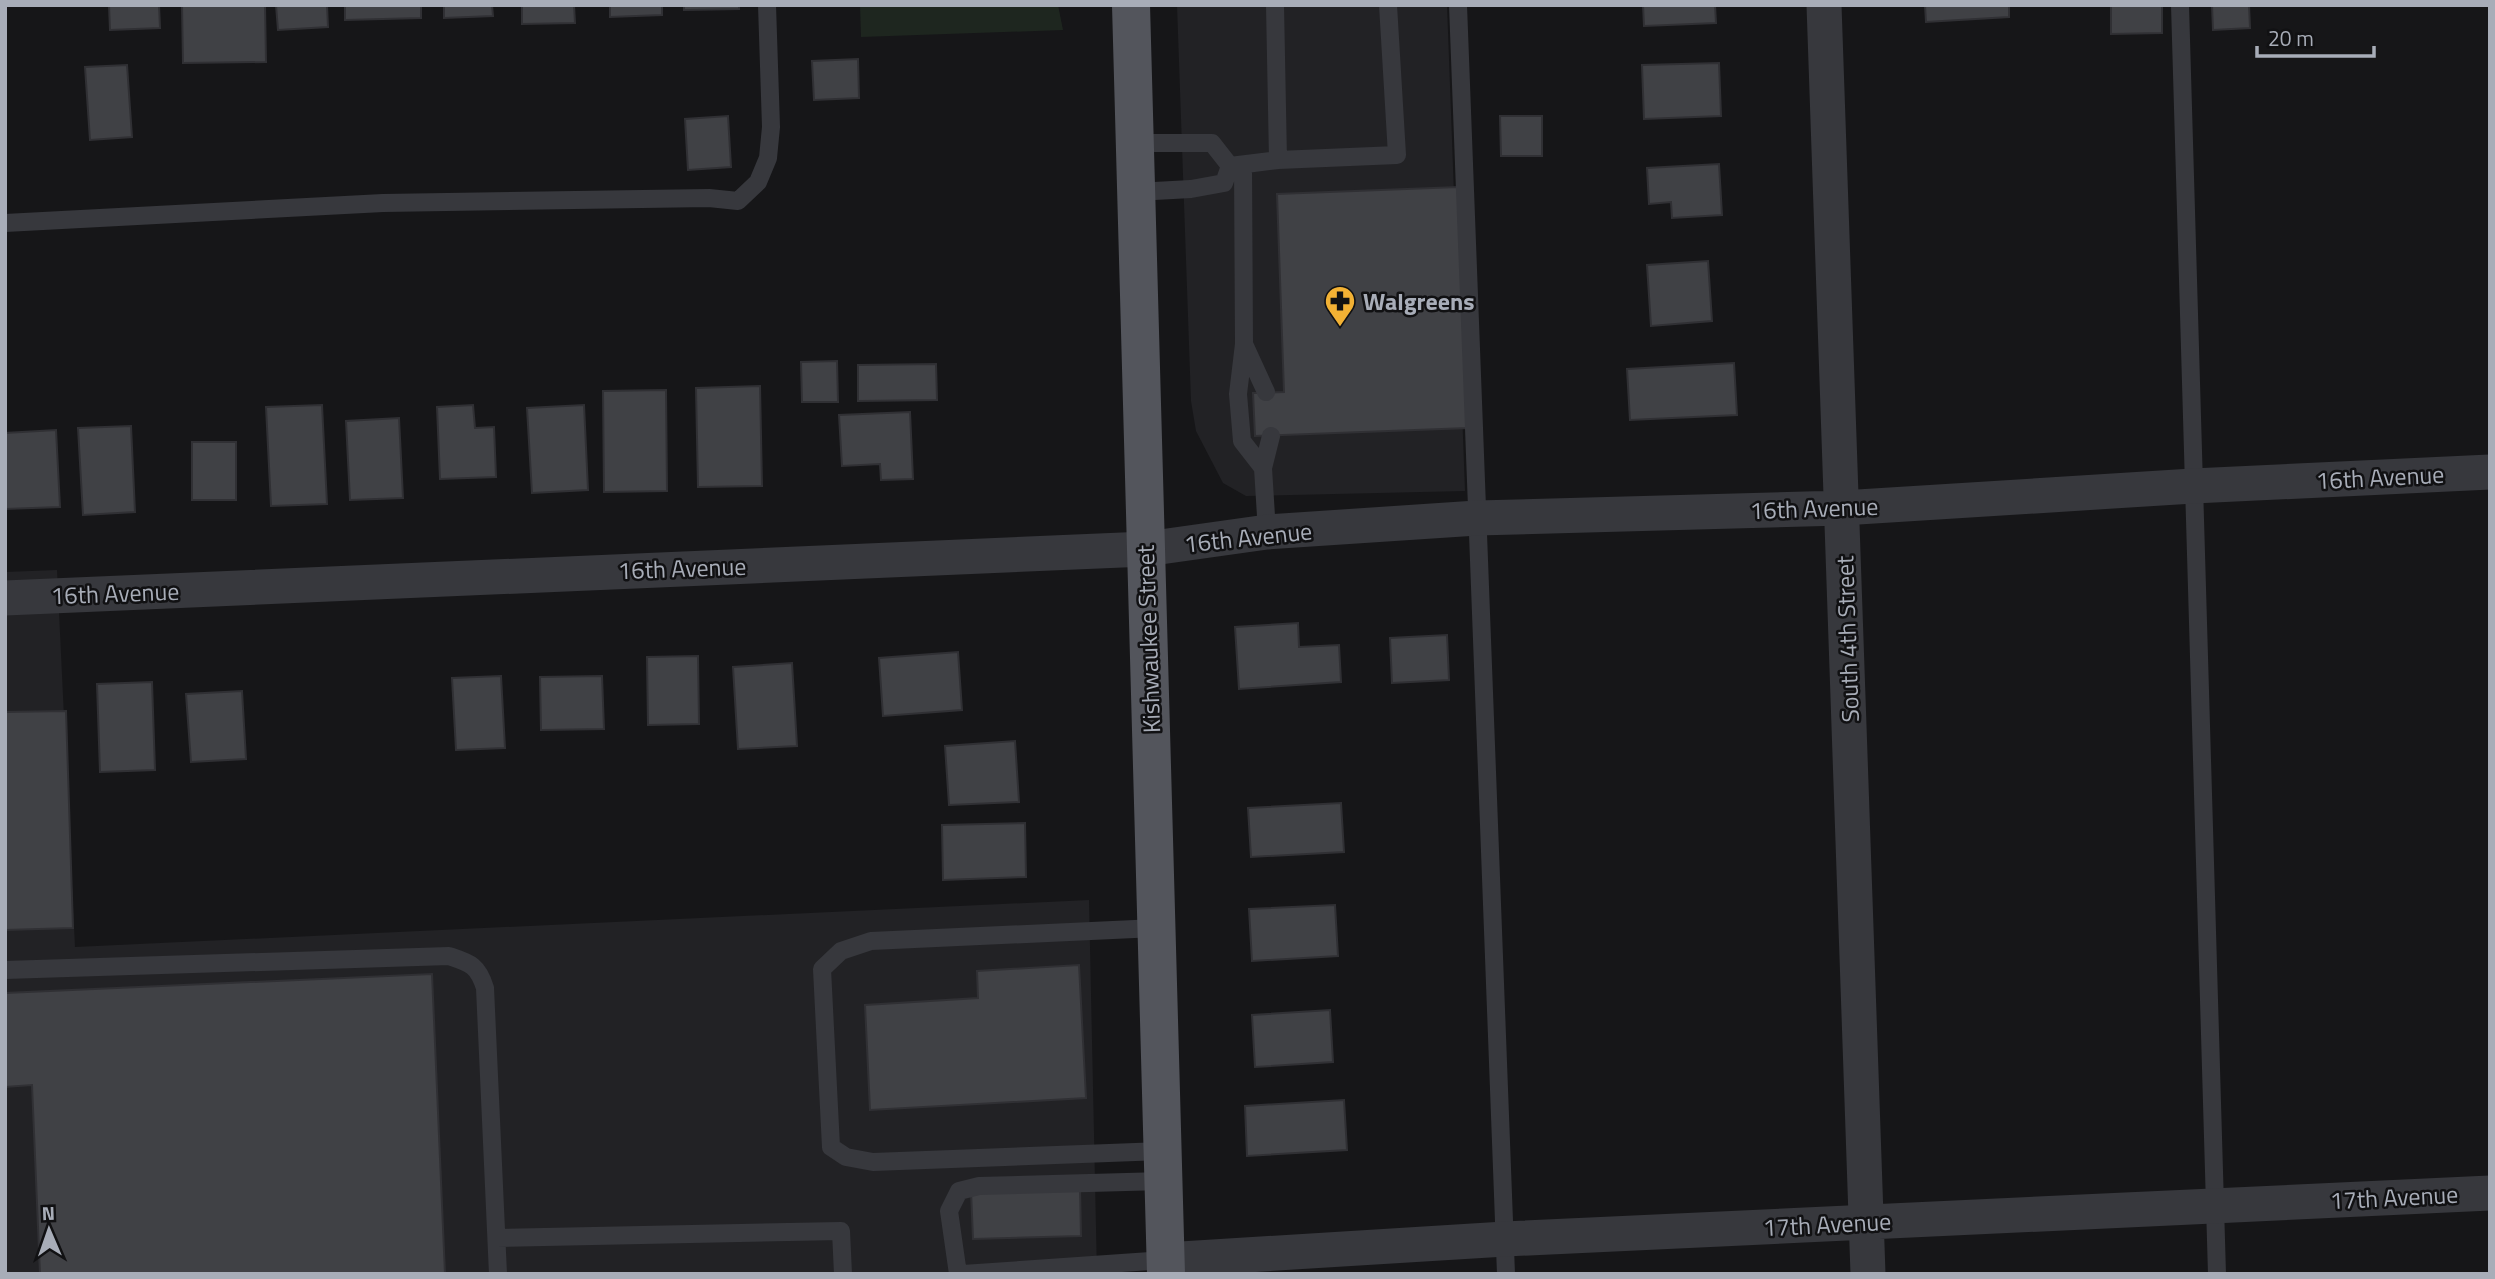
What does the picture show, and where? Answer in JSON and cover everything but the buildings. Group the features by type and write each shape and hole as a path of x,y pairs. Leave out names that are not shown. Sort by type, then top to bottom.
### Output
{"main road":[{"name":"Kishwaukee Street","path":"1131,5 1165,1267"}],"street":[{"name":"South 4th Street","path":"1824,5 1868,1274"},
{"name":"16th Avenue","path":"5,598 1146,548 1267,533 1477,518 1842,508 2193,486 2490,472"},
{"name":"17th Avenue","path":"1165,1267 1505,1238 2490,1193"}],"lane":[{"path":"5,223 383,203 709,198 738,201 758,182 768,158 771,127 767,5"},
{"path":"1275,5 1278,160"},
{"path":"1136,192 1191,189 1224,183 1237,165 1278,160 1396,155 1388,5"},
{"path":"1458,5 1506,1274"},
{"path":"2179,5 2217,1274"},
{"path":"1136,144 1212,143 1237,165 1244,344 1238,394 1242,441 1263,468"},
{"path":"1244,344 1266,392"},
{"path":"1267,533 1263,468 1271,436"},
{"path":"1156,928 871,941 841,951 822,969 831,1147 846,1157 873,1162 1163,1166"},
{"path":"5,970 449,956 470,963 481,973 485,988 498,1274"},
{"path":"1163,1166 979,1186 959,1191 949,1211 961,1274 1165,1267"},
{"path":"497,1238 841,1231 843,1274"}],"shaded area":[{"path":"860,5 1058,5 1063,30 861,37"},
{"path":"1177,5 1447,5 1465,491 1246,496 1223,483 1196,431 1191,401"},
{"path":"57,570 75,947 1089,900 1097,1274 5,1274 5,572"}],"place":[{"name":"Walgreens","path":"1340,328"}]}
